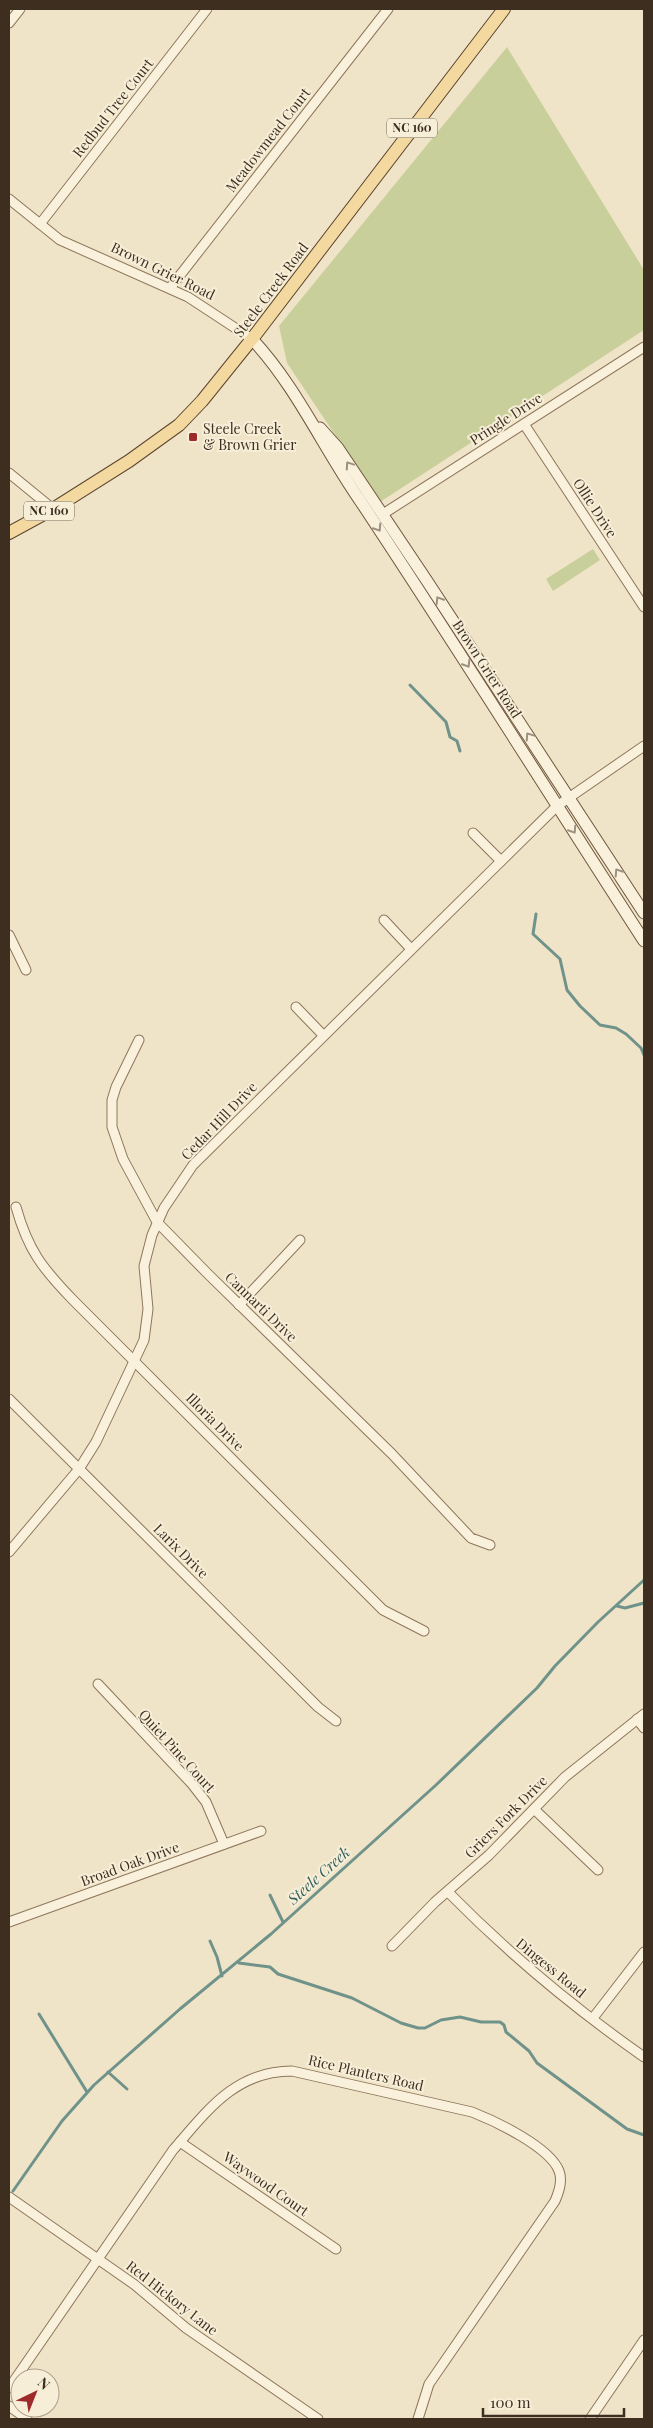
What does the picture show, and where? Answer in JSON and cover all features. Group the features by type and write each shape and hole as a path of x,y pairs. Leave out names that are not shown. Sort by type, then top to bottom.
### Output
{"main road":[{"name":"Steele Creek Road","path":"9,533 53,509 129,461 179,425 220,380 504,9"},
{"name":"Brown Grier Road","path":"252,339 264,352 306,412 333,461 462,657 644,941"},
{"name":"Brown Grier Road","path":"306,412 338,448 383,514 644,913"},
{"path":"619,902 638,918 644,927"}],"street":[{"path":"9,23 20,9"},
{"name":"Redbud Tree Court","path":"40,224 207,9"},
{"name":"Meadowmead Court","path":"170,288 388,9"},
{"name":"Brown Grier Road","path":"9,199 60,240 170,288 200,304 252,339"},
{"name":"Pringle Drive","path":"383,514 644,347"},
{"name":"Ollie Drive","path":"524,424 644,607"},
{"path":"9,474 53,509"},
{"name":"Cedar Hill Drive","path":"9,1552 79,1469 96,1442 134,1361 147,1326 148,1309 144,1266 149,1243 157,1222 176,1190 199,1158 557,806 644,746"},
{"path":"473,833 502,861"},
{"path":"384,920 411,949"},
{"path":"9,935 26,970"},
{"path":"296,1007 323,1035"},
{"name":"Cannarti Drive","path":"139,1040 116,1087 112,1100 112,1128 123,1159 157,1222 392,1454 471,1538 490,1544"},
{"name":"Illoria Drive","path":"16,1206 28,1242 50,1277 383,1610 424,1632"},
{"path":"239,1305 300,1240"},
{"name":"Larix Drive","path":"9,1399 318,1708 336,1721"},
{"name":"Quiet Pine Court","path":"98,1684 196,1790 216,1822 224,1844"},
{"path":"641,1717 644,1728"},
{"name":"Griers Fork Drive","path":"392,1946 435,1902 470,1872 583,1761 641,1717"},
{"path":"534,1809 598,1870"},
{"name":"Broad Oak Drive","path":"9,1922 261,1831"},
{"name":"Dingess Road","path":"448,1892 523,1964 644,2057"},
{"path":"593,2018 644,1952"},
{"name":"Rice Planters Road","path":"9,2388 97,2258 180,2142 237,2085 253,2077 270,2072 292,2071 472,2112 510,2128 555,2164 561,2180 555,2201 429,2384 418,2419"},
{"name":"Waywood Court","path":"180,2142 336,2249"},
{"name":"Red Hickory Lane","path":"9,2197 135,2285 186,2328 318,2419"},
{"path":"590,2419 644,2340"},
{"path":"9,2406 27,2419"}],"green space":[{"path":"507,47 644,270 644,330 380,502 287,363 279,326"},
{"path":"593,549 600,560 553,591 546,579"}],"waterway":[{"path":"410,685 446,722 450,737 457,741 460,751"},
{"path":"536,914 533,934 560,959 567,990 580,1006 600,1025 616,1028 626,1034 641,1048 644,1055"},
{"name":"Steele Creek","path":"13,2191 62,2121 94,2085 180,2009 271,1934 436,1785 537,1688 555,1666 598,1622 644,1580"},
{"path":"617,1606 625,1608 644,1603"},
{"path":"270,1895 283,1922"},
{"path":"210,1941 222,1976"},
{"path":"239,1963 270,1967 278,1974 352,1998 401,2023 418,2028 425,2028 441,2020 460,2017 481,2022 500,2022 504,2025 506,2032 529,2051 537,2063 627,2129 644,2135"},
{"path":"39,2014 87,2092"},
{"path":"108,2072 127,2089"}],"place":[{"name":"Steele Creek & Brown Grier","path":"193,437"}]}
